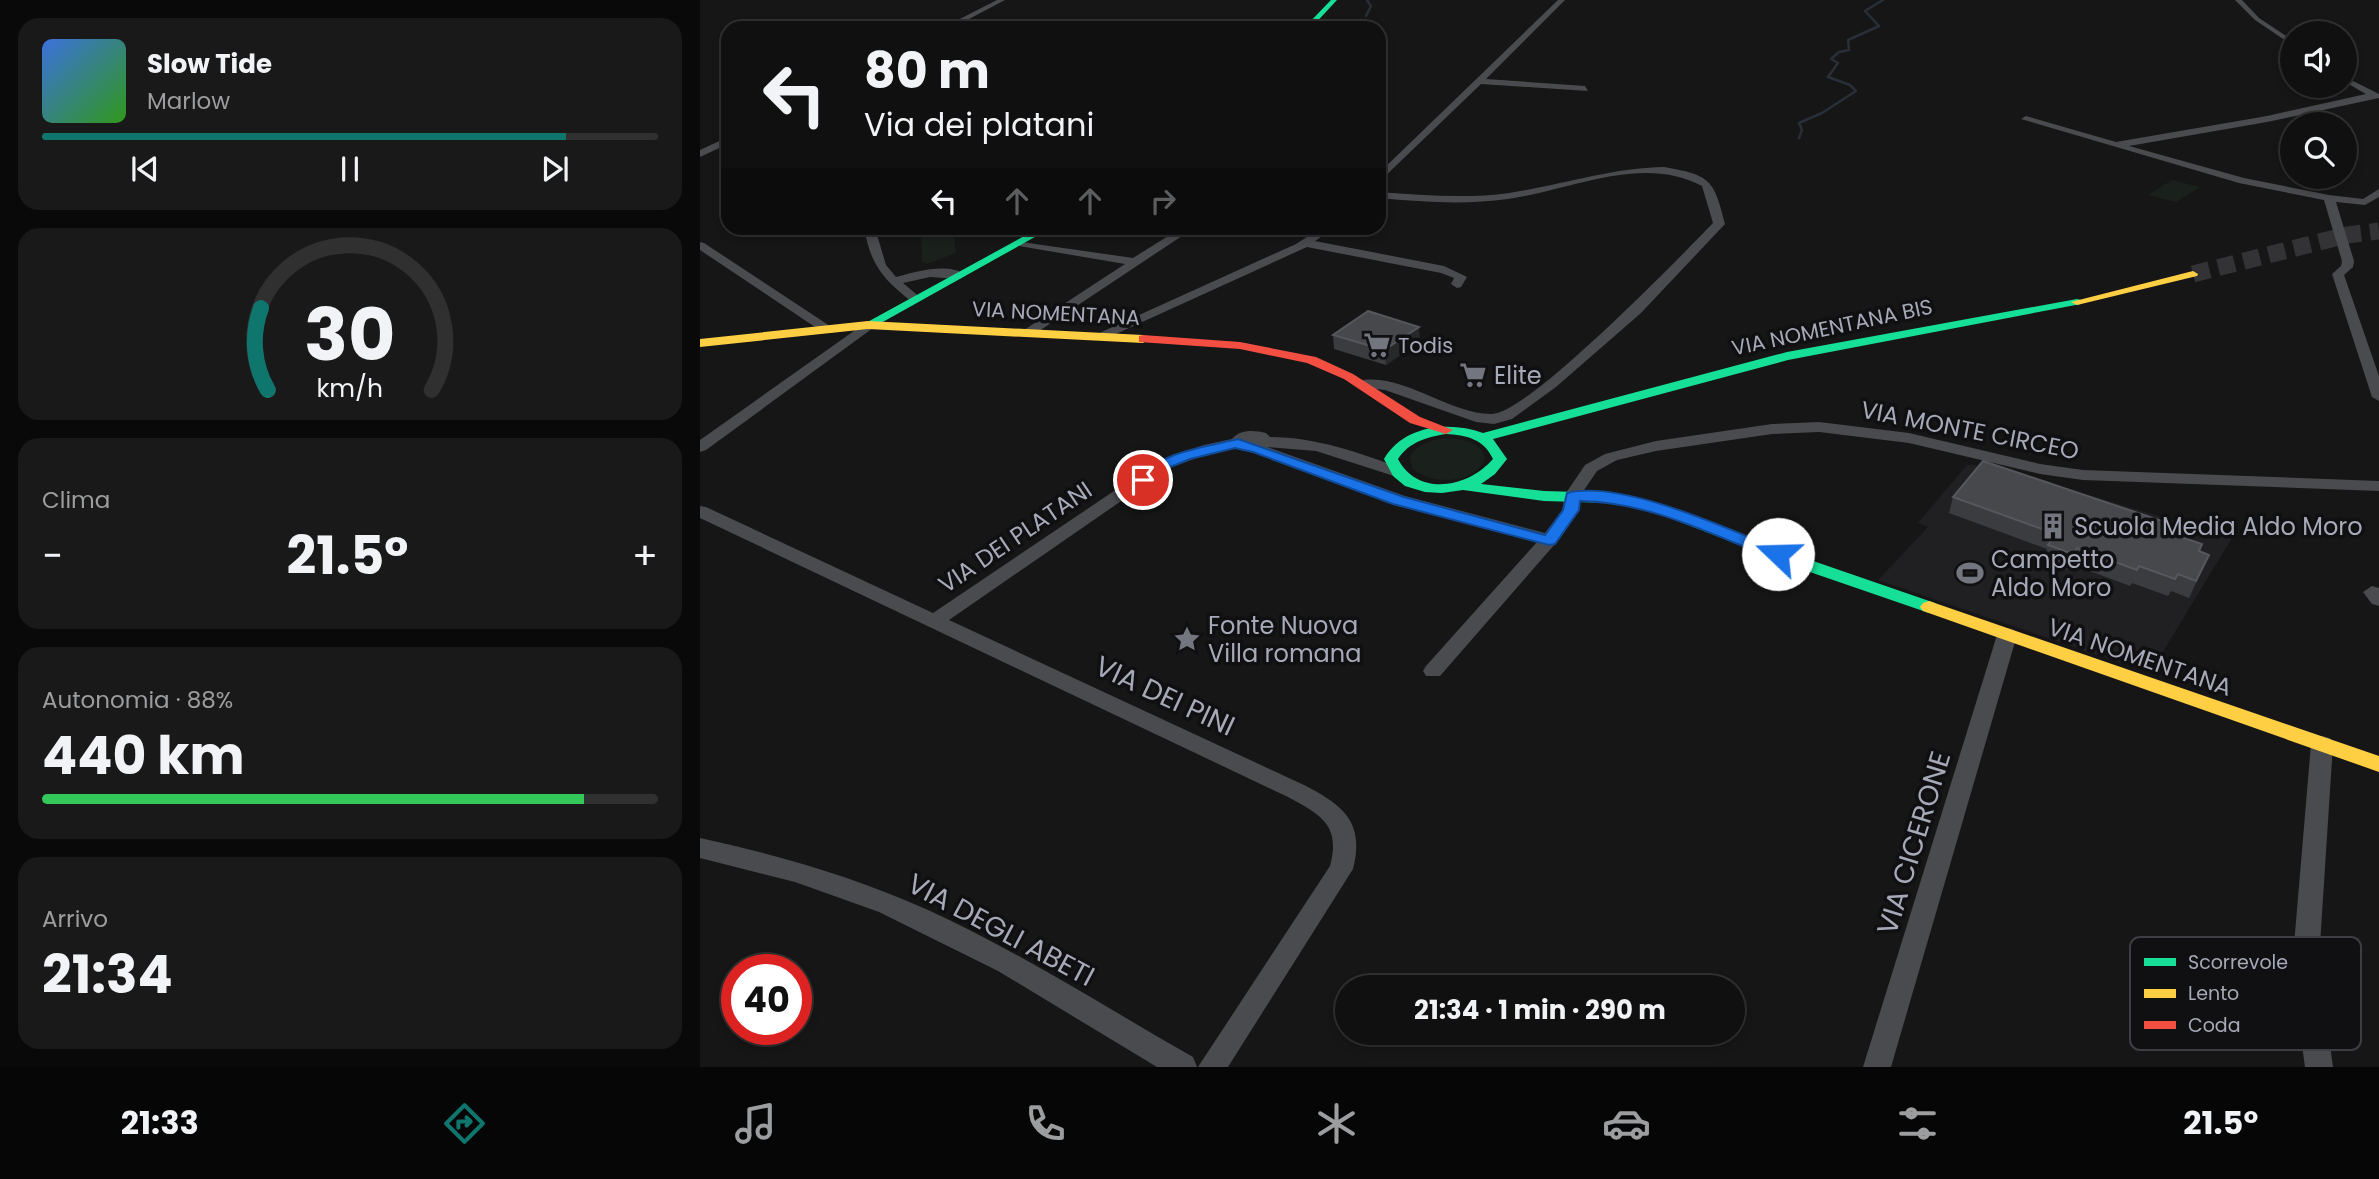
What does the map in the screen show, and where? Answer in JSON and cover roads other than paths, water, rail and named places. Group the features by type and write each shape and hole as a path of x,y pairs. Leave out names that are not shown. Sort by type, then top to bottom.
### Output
{"main road":[{"path":"1314,21 1334,0"},
{"path":"868,325 1033,235"},
{"name":"VIA NOMENTANA BIS","path":"1484,437 1787,356 2070,304 2193,274"},
{"name":"VIA NOMENTANA","path":"700,343 868,325 1102,335 1279,352 1333,368 1364,384 1394,410 1427,427 1461,430 1484,437"},
{"path":"1394,410 1402,422 1401,445"},
{"path":"1397,472 1393,464 1394,455 1401,445 1430,432 1446,430"},
{"path":"1484,437 1499,451 1497,467 1506,481 1524,493"},
{"path":"1464,486 1479,482 1497,467"},
{"name":"VIA NOMENTANA","path":"1397,472 1424,487 1464,486 1628,500 1670,512 1788,558 2379,764"}],"street":[{"path":"960,21 1002,0"},
{"path":"1386,173 1562,0"},
{"path":"2238,0 2260,21 2280,35"},
{"path":"1478,81 1585,89"},
{"path":"2357,86 2376,96"},
{"path":"2116,145 2267,119 2376,96"},
{"path":"2026,119 2242,181 2364,202 2379,192"},
{"path":"700,143 721,142"},
{"path":"700,154 721,144"},
{"path":"1364,384 1387,386 1476,417 1494,419 1507,416 1551,384 1636,310 1719,224 1712,192 1707,186 1689,176 1667,172 1600,175 1536,192 1478,199 1436,200 1386,196"},
{"path":"2329,198 2348,261 2347,267 2338,275 2379,397"},
{"path":"871,235 879,263 894,281 916,299"},
{"path":"1028,332 1173,235"},
{"path":"1102,335 1306,243 1317,235"},
{"path":"1019,243 1135,262"},
{"path":"1306,243 1451,272 1461,277 1457,284"},
{"path":"700,246 826,328"},
{"path":"894,281 930,274 960,275"},
{"path":"700,447 868,325"},
{"name":"VIA MONTE CIRCEO","path":"1572,496 1591,468 1611,457 1665,444 1800,427 1842,429 1909,438 2040,469 2099,477 2379,486"},
{"name":"VIA DEI PLATANI","path":"933,622 1163,465 1210,448 1252,444 1296,442 1349,454"},
{"path":"1252,444 1399,500 1549,541"},
{"path":"1349,454 1371,455 1401,445"},
{"path":"1349,454 1397,472"},
{"path":"1433,671 1549,541 1571,510 1572,496"},
{"name":"VIA DEI PINI","path":"700,510 1296,791 1320,804 1343,828 1348,846 1341,869 1212,1067"},
{"name":"VIA CICERONE","path":"1877,1067 2007,635"},
{"path":"2308,937 2322,744"},
{"name":"VIA DEGLI ABETI","path":"700,848 811,875 945,930 1183,1067"}],"waterway":[{"path":"1366,16 1371,6 1367,0"},
{"path":"1799,138 1802,130 1799,123 1822,113 1856,91 1850,85 1828,77 1838,63 1831,59 1839,52 1849,50 1848,40 1879,26 1865,11 1883,0"}],"tunnel":[{"path":"2193,274 2347,235 2379,231"}],"place":[{"name":"Todis","path":"1377,345"},
{"name":"Elite","path":"1473,375"},
{"name":"Scuola Media Aldo Moro","path":"2053,526"},
{"name":"Campetto Aldo Moro","path":"1970,573"},
{"name":"Fonte Nuova Villa romana","path":"1187,639"}]}
